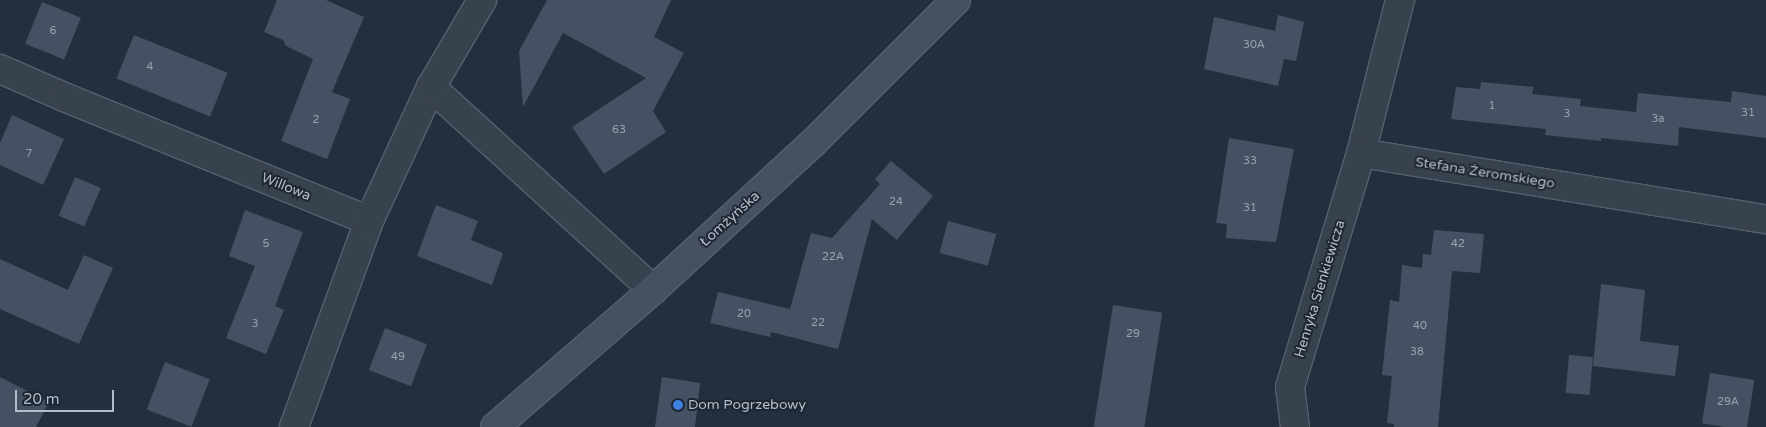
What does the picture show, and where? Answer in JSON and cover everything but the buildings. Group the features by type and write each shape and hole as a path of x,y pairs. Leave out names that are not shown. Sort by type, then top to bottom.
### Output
{"main road":[{"name":"Łomżyńska","path":"495,427 652,290 813,143 956,0"}],"street":[{"path":"294,427 369,221 431,87 482,0"},
{"path":"1361,153 1400,0"},
{"name":"Willowa","path":"0,69 64,97 369,221"},
{"path":"431,87 652,290"},
{"name":"Stefana Żeromskiego","path":"1361,153 1766,219"},
{"name":"Henryka Sienkiewicza","path":"1295,427 1290,387 1361,153"}],"place":[{"name":"Dom Pogrzebowy","path":"678,405"}]}
